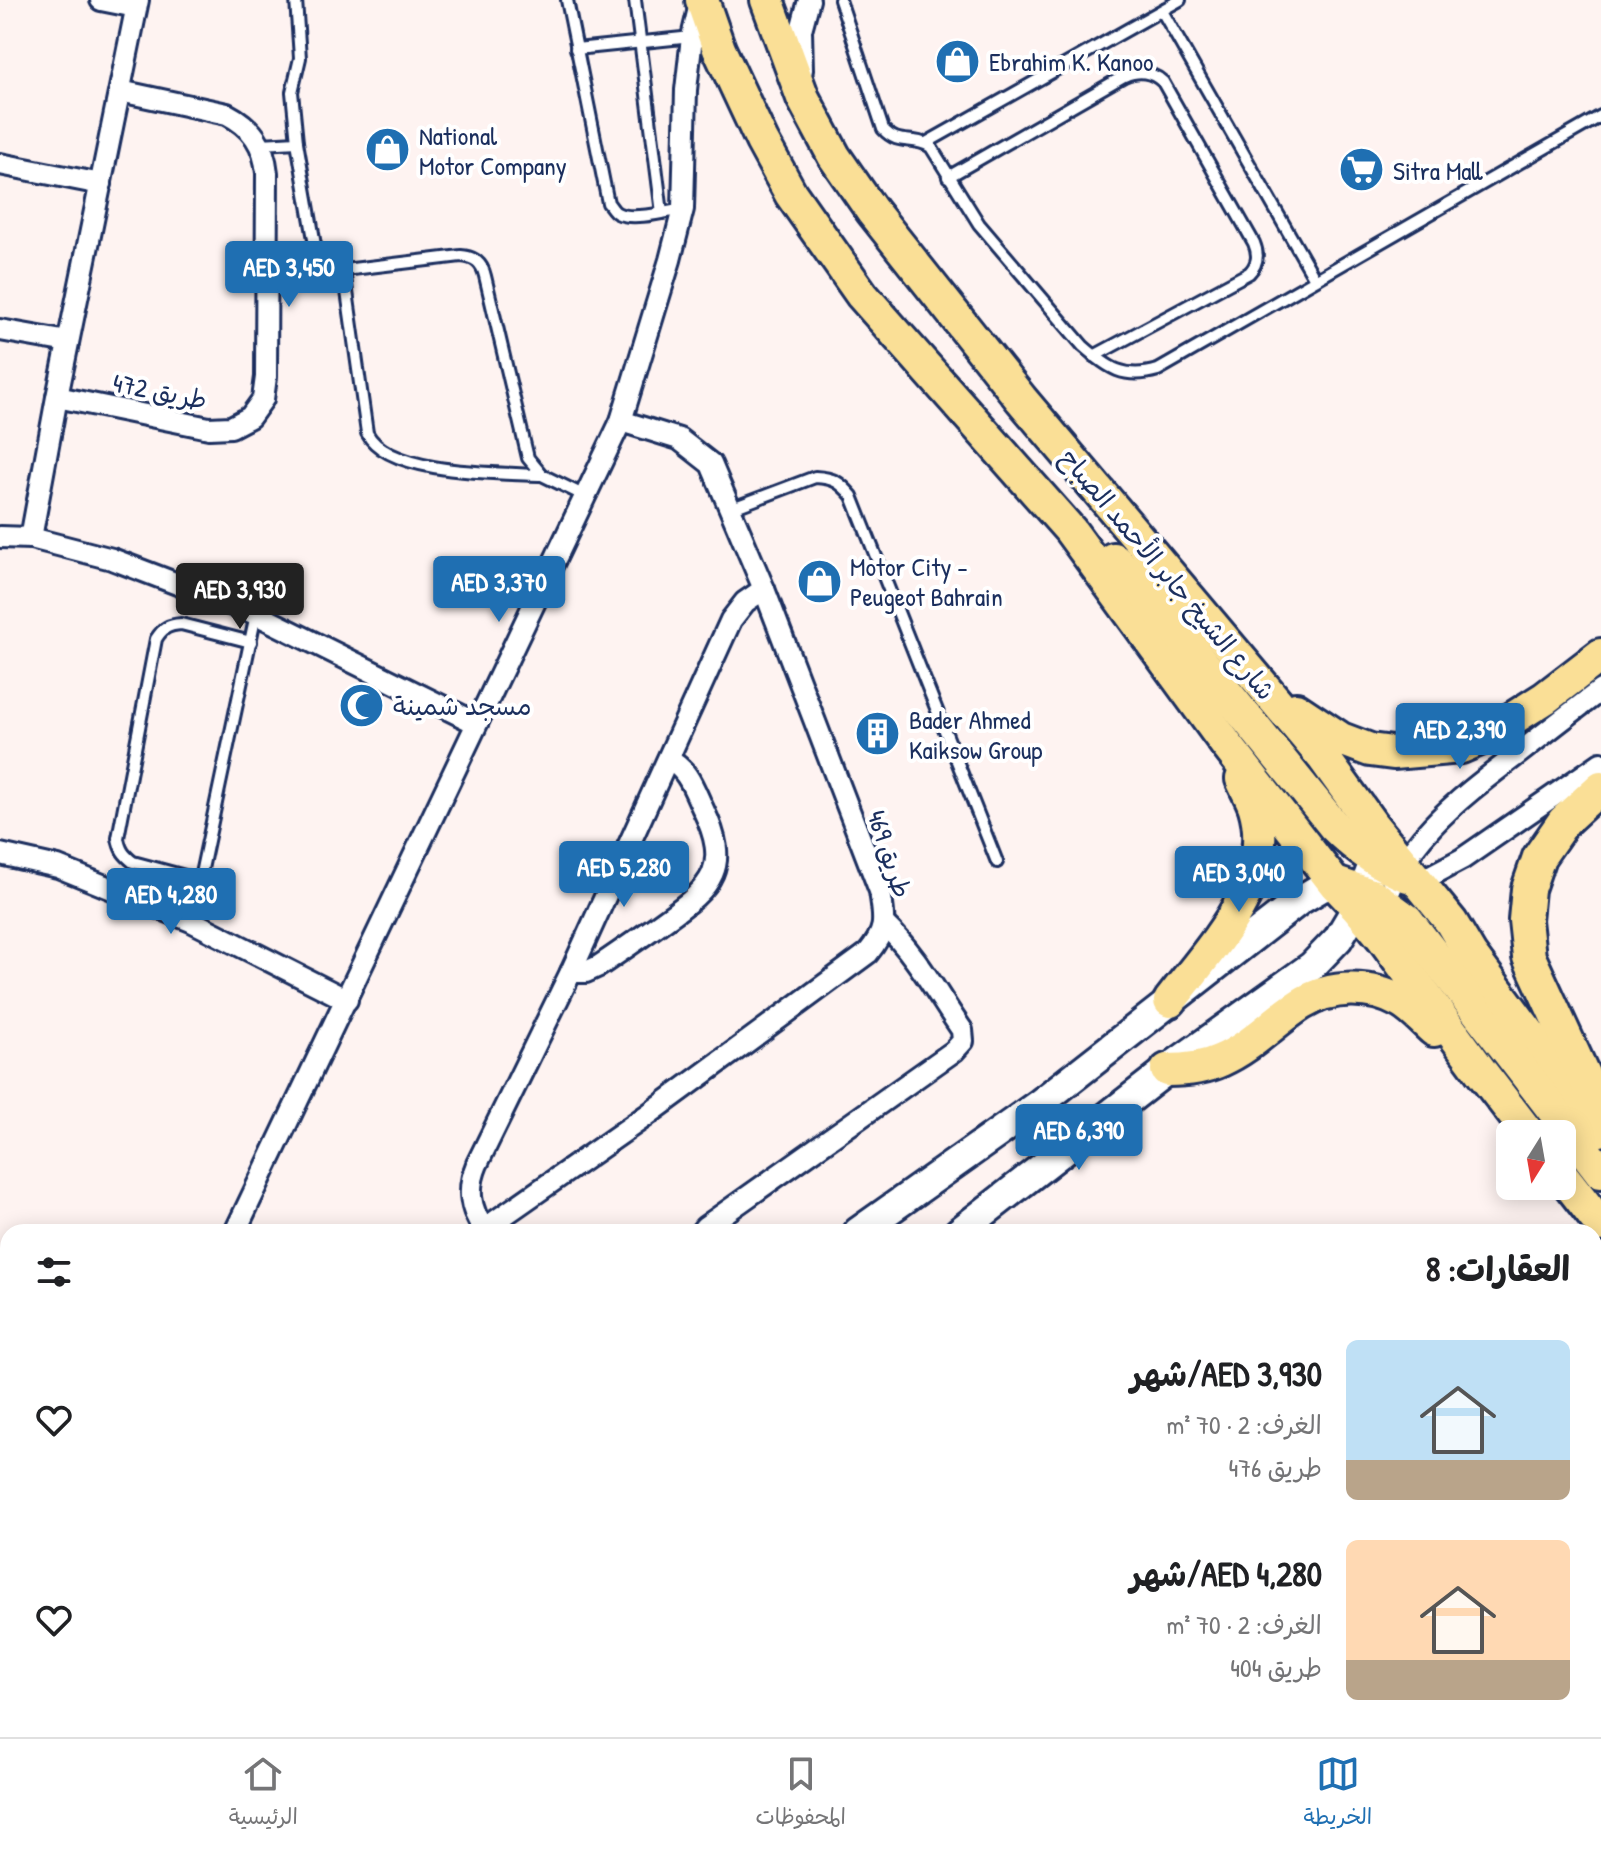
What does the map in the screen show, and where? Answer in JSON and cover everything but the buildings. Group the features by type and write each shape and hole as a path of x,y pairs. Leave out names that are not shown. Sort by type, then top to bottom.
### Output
{"main road":[{"name":"شارع الشيخ جابر الأحمد الصباح","path":"702,0 719,49 762,141 791,194 862,295 1070,530 1226,744 1361,896 1383,938 1518,1120"},
{"name":"شارع الشيخ جابر الأحمد الصباح","path":"767,0 803,98 834,156 882,224 1021,399 1323,757 1372,825 1398,868 1451,922 1470,954 1601,1130"},
{"path":"1070,530 1090,541 1126,571 1334,826 1353,844 1398,868"},
{"path":"1264,687 1341,739 1370,750 1393,753 1442,750 1461,747 1482,738 1545,698 1601,655"},
{"path":"1170,1001 1233,916 1254,873 1258,840 1255,808 1226,744"},
{"path":"1601,787 1564,821 1539,857 1528,889 1525,920 1529,957 1601,1114"},
{"path":"1361,896 1407,920 1416,930 1601,1172"},
{"path":"1167,1070 1196,1068 1223,1060 1301,1004 1329,992 1360,990 1387,996 1412,1009 1482,1073"},
{"path":"1576,1193 1600,1224"}],"street":[{"path":"31,538 137,3 101,0"},
{"path":"239,1224 621,421 683,209 685,115 692,37 702,0"},
{"path":"803,98 801,30 809,0"},
{"path":"120,91 227,114 241,121 261,144"},
{"name":"طريق 472","path":"57,397 209,428 231,427 250,417 263,399 266,377 267,173 261,144"},
{"path":"0,164 101,184"},
{"path":"0,330 68,342"},
{"name":"طريق 469","path":"492,1224 646,1116 868,953 877,942 884,924 880,891 764,589 711,464 679,439 621,421"},
{"path":"0,537 31,538 112,559 256,614 476,723"},
{"path":"479,1224 470,1198 473,1175 571,972 731,620 745,602 764,589"},
{"path":"969,1224 1167,1070 1312,966 1338,939 1361,896 1398,868 1432,827 1481,782 1601,690"},
{"path":"571,972 593,970 612,957 691,902 711,876 716,855 714,833 687,775 668,760"},
{"path":"1398,868 1430,876 1462,859 1601,763"},
{"path":"0,854 58,867 191,921 347,1000"},
{"path":"869,1224 1039,1104 1308,894 1322,887 1361,896"},
{"path":"709,1224 954,1051 963,1041 962,1030 923,971 902,940 884,924"}],"lane":[{"path":"296,0 300,58 292,92 297,142 319,255 325,263 344,270 461,256 480,264 528,458 542,475"},
{"path":"567,0 608,203 617,213 634,216 683,209"},
{"path":"635,0 662,213"},
{"path":"840,0 883,129 895,139 926,143 935,151 979,224 1083,346 1119,371 1140,375 1158,370 1601,116"},
{"path":"926,143 1180,0"},
{"path":"1162,11 1315,279"},
{"path":"576,49 692,37"},
{"path":"948,177 1124,76 1149,73 1163,82 1254,243 1256,263 1249,273 1094,356"},
{"path":"261,144 297,142"},
{"path":"344,270 367,433 371,442 382,451 420,464 467,472 542,475 585,496"},
{"path":"730,509 815,477 829,477 852,496 997,862"},
{"path":"191,921 256,614"},
{"path":"200,880 133,862 120,848 118,838 156,639 161,630 181,624 251,642"}],"place":[{"name":"Ebrahim K. Kanoo","path":"958,61"},
{"name":"National Motor Company","path":"388,150"},
{"name":"Sitra Mall","path":"1362,170"},
{"name":"Motor City - Peugeot Bahrain","path":"819,581"},
{"name":"مسجد شمينة","path":"362,705"},
{"name":"Bader Ahmed Kaiksow Group","path":"878,734"}]}
